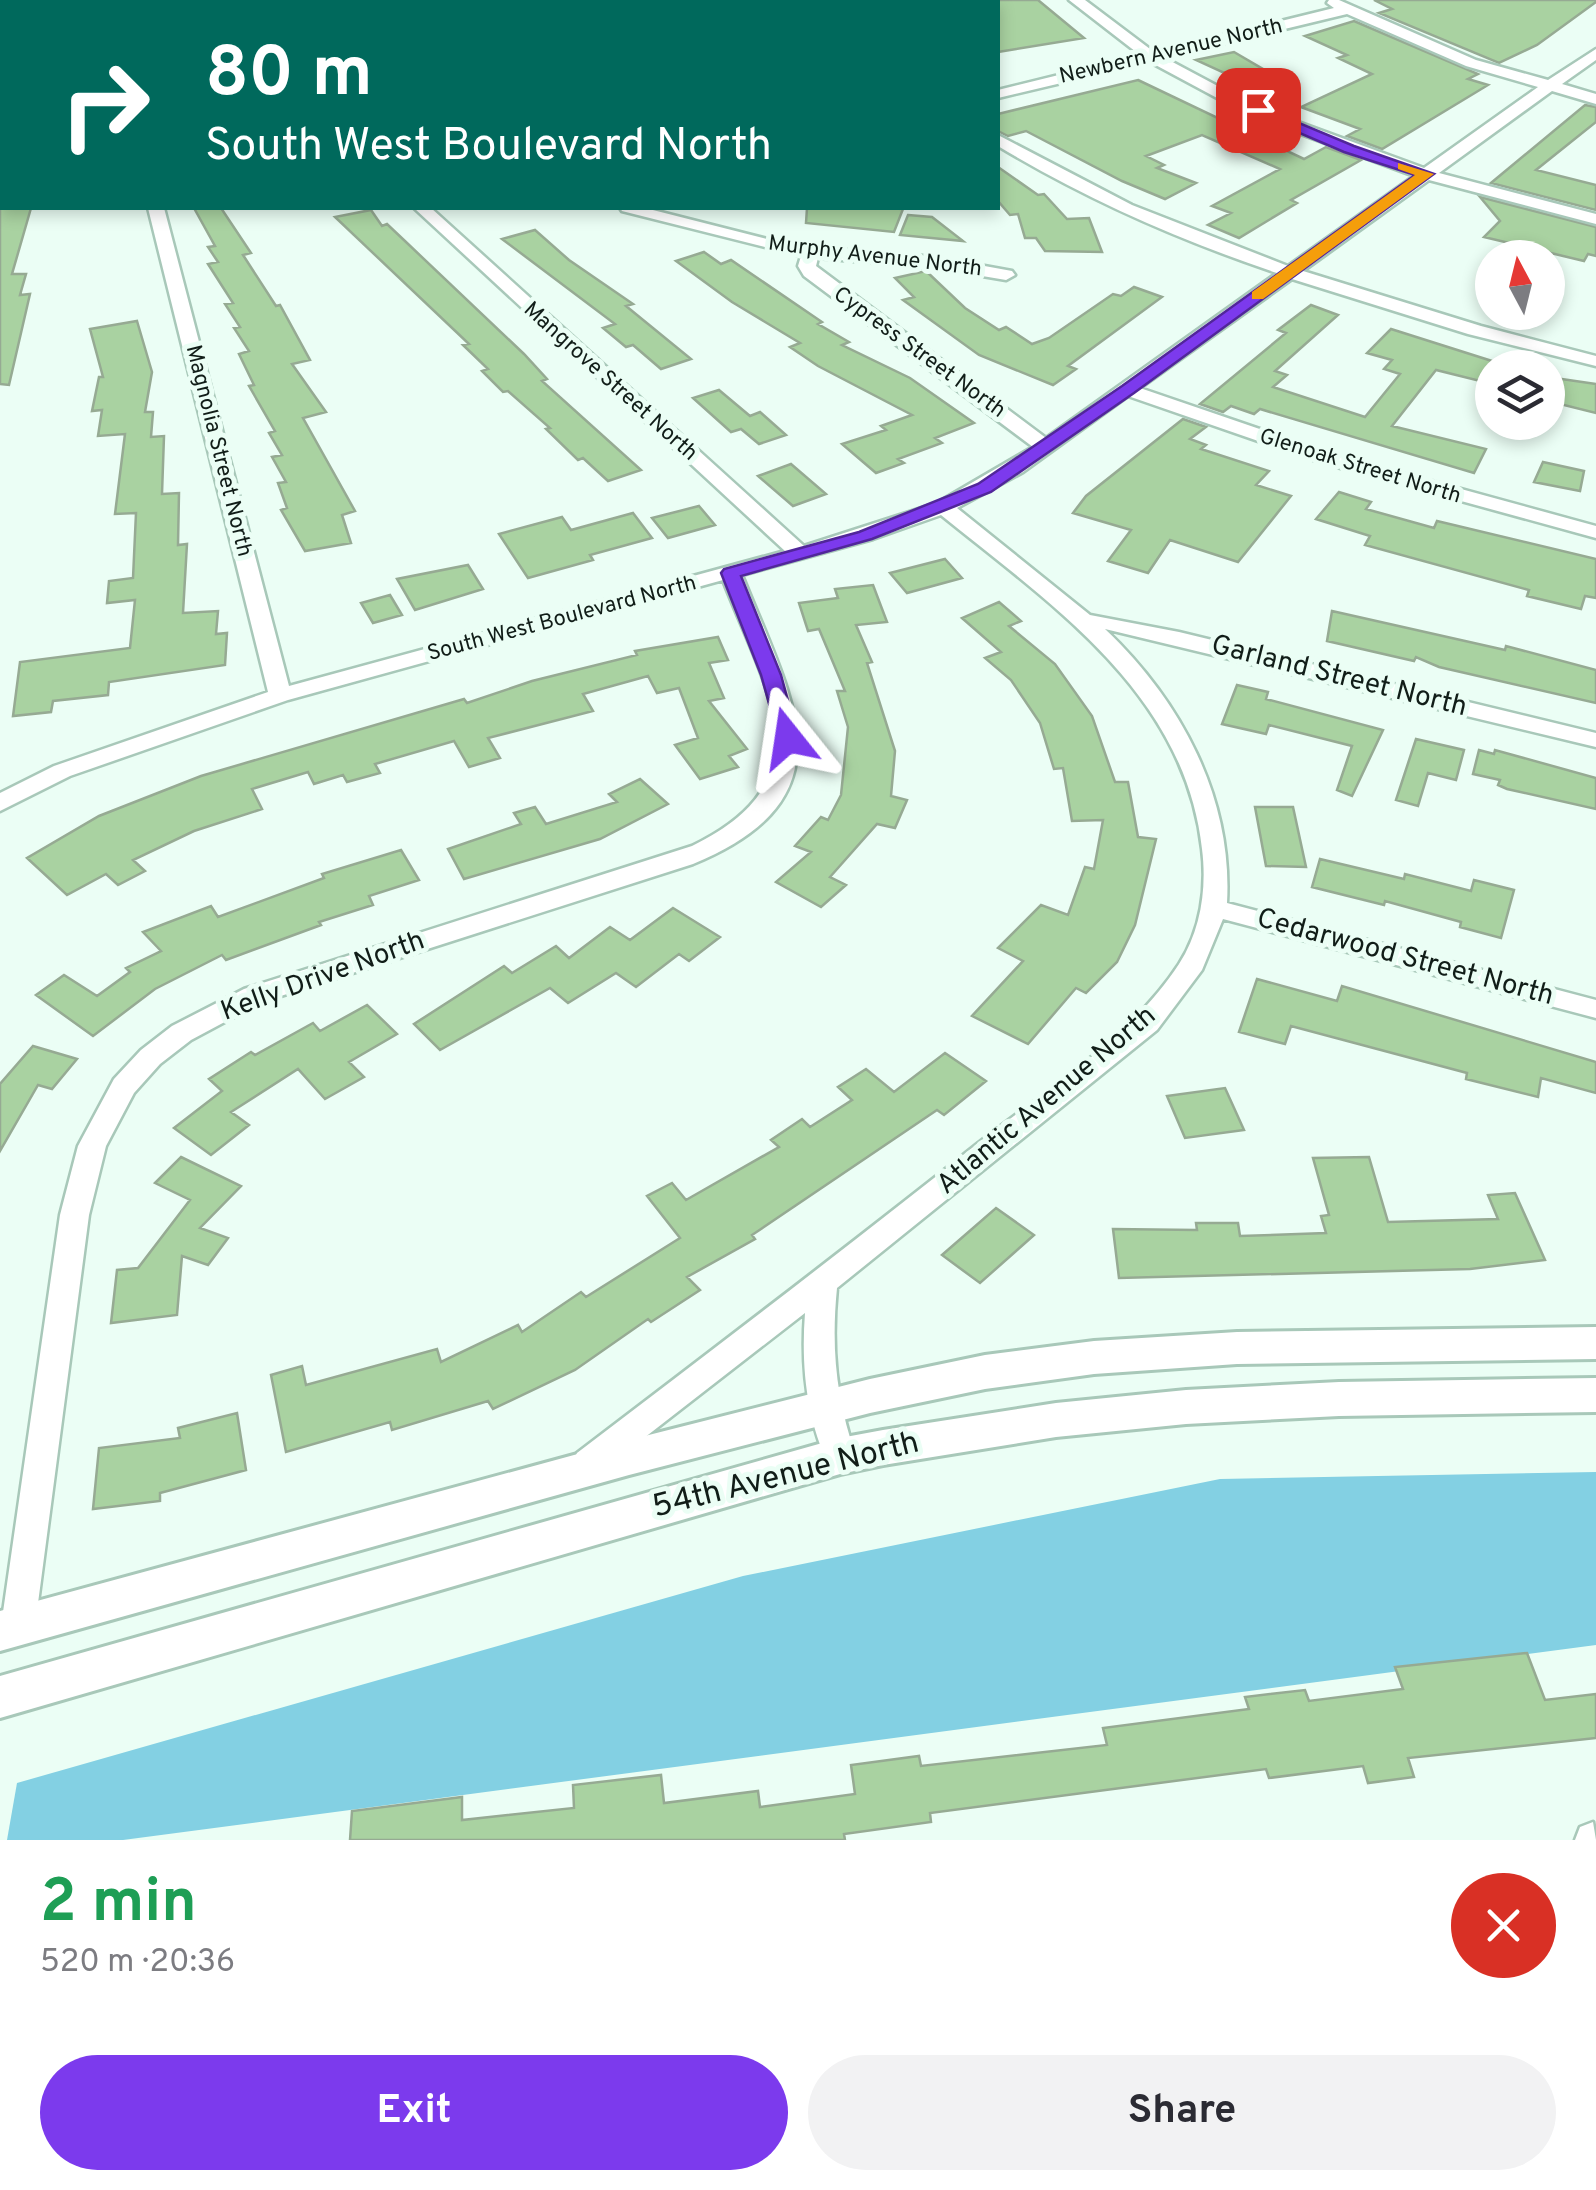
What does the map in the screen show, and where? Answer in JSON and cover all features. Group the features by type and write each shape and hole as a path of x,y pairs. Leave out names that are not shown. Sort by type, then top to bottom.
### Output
{"main road":[{"name":"54th Avenue North","path":"9,1628 580,1469 822,1408 1021,1366 1142,1353 1315,1346 1596,1343"},
{"name":"54th Avenue North","path":"0,1697 840,1456 986,1430 1184,1406 1331,1399 1596,1396"}],"street":[{"path":"1076,0 1152,57 1283,122 1426,174 1596,219"},
{"path":"1329,0 1471,63 1596,99"},
{"name":"Newbern Avenue North","path":"1000,94 1345,10"},
{"name":"South West Boulevard North","path":"0,804 62,771 280,695 801,554 944,507 984,488 1128,390 1596,52"},
{"path":"1000,141 1028,160 1130,210 1290,273 1428,317 1596,361"},
{"name":"Magnolia Street North","path":"157,210 280,695"},
{"name":"Mangrove Street North","path":"424,210 801,554"},
{"name":"Murphy Avenue North","path":"635,210 719,234 811,253 946,262 1006,275"},
{"name":"Cypress Street North","path":"811,253 807,266 810,272 1045,446"},
{"name":"Glenoak Street North","path":"1128,390 1326,458 1596,532"},
{"name":"Atlantic Avenue North","path":"580,1469 823,1283 1148,1023 1188,972 1205,939 1213,908 1216,846 1193,766 1124,661 944,507"},
{"name":"Kelly Drive North","path":"9,1628 92,1140 126,1083 156,1052 208,1018 300,980 655,867 727,838 780,787 788,738 771,675 731,573"},
{"name":"Garland Street North","path":"1080,620 1178,638 1596,740"},
{"name":"Cedarwood Street North","path":"1213,908 1596,1009"},
{"path":"823,1283 816,1344 822,1408 840,1456"}],"water":[{"path":"1596,1472 1596,1645 123,1840 7,1840 17,1783 743,1576 1220,1479"}],"building":[{"path":"1000,0 1038,0 1084,38 1000,52"},
{"path":"1374,0 1596,2 1537,45 1499,63 1379,13 1392,9"},
{"path":"1354,21 1478,74 1468,79 1488,85 1382,149 1347,136 1360,129 1301,107 1372,74 1338,58 1347,55 1305,36"},
{"path":"1234,52 1297,89 1290,103 1196,60"},
{"path":"1138,80 1304,159 1326,147 1361,160 1291,200 1297,203 1239,238 1208,225 1231,213 1212,206 1280,169 1202,135 1146,156 1164,165 1157,168 1196,183 1165,199 1026,131 1008,136 1000,132 1000,114"},
{"path":"1585,105 1596,107 1596,122 1536,170 1596,185 1596,210 1491,183"},
{"path":"1000,168 1038,195 1044,194 1067,219 1089,218 1102,252 1045,251 1036,238 1025,238 1018,214 1010,215 1000,203"},
{"path":"1480,197 1596,227 1596,256 1588,254 1584,261 1565,256 1565,240 1484,237 1500,221"},
{"path":"0,210 30,210 12,274 26,274 20,295 30,294 9,385 0,384"},
{"path":"195,210 222,210 251,253 243,255 276,306 280,305 310,360 292,364 326,412 303,418 355,511 342,515 351,543 305,551 281,510 287,508 278,483 286,482 272,457 282,455 269,433 275,431 249,386 254,385 239,354 249,351 225,304 233,303 208,264 218,262 208,247 215,246"},
{"path":"371,210 382,226 387,224 524,354 547,379 542,381 641,470 608,481 583,458 578,460 546,429 550,428 508,391 503,392 482,371 488,369 463,345 469,344 335,217"},
{"path":"807,210 903,210 894,232 806,223"},
{"path":"908,215 932,217 963,241 900,235"},
{"path":"535,230 569,260 633,304 626,306 691,359 661,369 633,345 626,347 603,328 615,324 502,239"},
{"path":"704,252 721,264 731,260 849,342 842,345 910,378 974,423 935,438 942,443 898,459 904,463 876,473 842,444 886,430 881,426 912,415 818,366 790,347 800,343 732,302 676,261"},
{"path":"926,271 965,308 999,330 1006,327 1032,344 1049,338 1113,294 1121,296 1134,287 1162,297 1068,366 1076,369 1053,385 979,355 903,300 914,297 895,278"},
{"path":"1311,305 1338,315 1275,371 1287,375 1273,387 1365,417 1400,374 1384,369 1392,360 1367,353 1391,329 1475,356 1475,380 1436,370 1392,426 1486,449 1474,473 1260,409 1254,414 1231,406 1223,412 1200,404 1286,333 1278,330"},
{"path":"137,321 152,372 145,412 153,412 151,437 164,436 162,494 179,493 178,545 187,544 183,613 218,611 216,634 227,633 225,665 109,682 108,695 53,701 51,712 13,716 20,662 130,648 135,600 107,603 109,581 133,578 136,513 115,514 125,434 98,436 102,410 92,411 99,377 103,377 90,329"},
{"path":"1565,379 1596,384 1596,413 1565,405"},
{"path":"719,390 750,416 760,412 786,435 759,444 741,429 731,432 693,398"},
{"path":"1183,419 1206,427 1190,439 1206,445 1201,449 1269,471 1256,485 1291,496 1238,562 1170,540 1148,573 1108,561 1131,530 1073,513 1086,496"},
{"path":"1543,462 1584,471 1580,491 1534,482"},
{"path":"791,464 826,494 793,506 758,476"},
{"path":"1339,492 1371,502 1366,509 1434,528 1437,521 1596,559 1596,598 1585,596 1581,609 1527,596 1529,590 1365,545 1370,536 1316,519"},
{"path":"699,506 715,525 668,538 652,518"},
{"path":"633,513 652,538 528,578 499,534 562,517 571,530"},
{"path":"945,559 962,578 907,593 890,573"},
{"path":"468,565 483,589 415,610 397,579"},
{"path":"873,585 887,622 856,625 872,662 867,663 895,751 891,796 907,800 895,828 877,824 830,877 846,885 821,907 776,882 811,852 795,846 821,817 828,820 841,795 848,727 837,691 845,691 819,629 808,631 799,603 838,598 835,589"},
{"path":"390,595 402,615 373,623 361,603"},
{"path":"999,602 1021,621 1009,626 1055,664 1092,716 1115,782 1128,782 1138,837 1156,839 1135,925 1117,962 1086,993 1076,988 1028,1044 972,1016 1023,961 998,948 1041,905 1068,915 1085,867 1094,869 1103,820 1072,821 1063,768 1054,769 1040,723 1011,680 985,658 1001,652 962,618"},
{"path":"1332,611 1505,650 1506,646 1596,670 1596,703 1439,667 1416,657 1414,661 1327,641"},
{"path":"718,637 728,660 709,663 724,698 709,701 747,749 729,756 738,767 700,779 675,745 698,738 679,688 657,693 648,676 583,694 593,711 488,738 500,758 469,767 454,741 375,764 380,773 347,782 343,775 314,784 308,772 252,789 262,809 194,831 133,860 145,871 118,885 106,874 67,895 27,858 99,816 201,776 464,699 467,703 532,681 637,655 635,651"},
{"path":"1237,685 1268,692 1266,699 1383,730 1352,796 1337,790 1352,746 1269,725 1266,734 1222,724"},
{"path":"1416,739 1464,750 1456,780 1428,773 1418,806 1396,800"},
{"path":"1479,750 1494,754 1495,750 1596,778 1596,809 1507,789 1498,785 1500,780 1473,774"},
{"path":"640,779 668,804 600,839 464,879 448,849 521,824 514,813 535,807 546,824 617,802 609,794"},
{"path":"1255,807 1293,807 1306,867 1266,866"},
{"path":"401,850 419,880 369,896 373,905 319,922 321,925 226,960 222,955 155,989 93,1036 36,995 64,975 97,996 130,972 126,968 161,951 143,932 211,906 218,917 324,878 322,874"},
{"path":"1320,859 1471,891 1474,880 1514,890 1501,938 1460,927 1461,922 1385,901 1384,905 1312,887"},
{"path":"673,908 720,937 689,961 679,954 636,987 616,973 568,1003 550,988 440,1050 414,1024 504,966 512,973 556,946 569,958 610,927 630,940"},
{"path":"1257,979 1337,1001 1342,986 1596,1062 1596,1093 1541,1078 1538,1097 1466,1079 1467,1073 1291,1026 1285,1044 1239,1032"},
{"path":"367,1005 397,1034 349,1062 364,1077 325,1099 298,1069 231,1112 249,1125 211,1155 174,1128 222,1091 209,1079 251,1052 255,1055 313,1023 320,1031"},
{"path":"33,1046 77,1059 52,1089 38,1085 0,1151 0,1084"},
{"path":"945,1053 986,1081 944,1115 937,1110 752,1235 755,1239 687,1277 700,1290 651,1322 648,1319 575,1370 493,1409 488,1401 392,1430 390,1422 286,1452 271,1375 302,1366 306,1385 437,1349 441,1362 518,1325 522,1332 581,1292 586,1297 680,1238 647,1196 672,1183 686,1200 779,1147 771,1140 802,1119 810,1127 852,1100 838,1087 866,1069 894,1092"},
{"path":"1225,1088 1244,1130 1185,1138 1167,1096"},
{"path":"181,1157 241,1186 200,1228 228,1238 208,1265 182,1256 177,1315 111,1323 117,1270 138,1268 190,1200 155,1183"},
{"path":"1369,1157 1388,1222 1498,1219 1488,1195 1515,1193 1545,1260 1470,1269 1119,1278 1113,1229 1197,1230 1196,1223 1238,1223 1240,1236 1326,1233 1321,1216 1329,1215 1313,1158"},
{"path":"996,1208 1034,1235 980,1283 942,1255"},
{"path":"237,1413 246,1470 160,1493 160,1501 93,1509 99,1448 180,1438 178,1428"},
{"path":"1527,1653 1545,1700 1596,1694 1596,1738 1408,1758 1414,1777 1368,1783 1363,1766 1269,1778 1266,1769 930,1813 931,1822 844,1834 845,1840 350,1840 352,1811 462,1797 462,1820 574,1808 573,1785 661,1775 664,1803 758,1791 760,1807 855,1794 851,1765 919,1756 921,1766 1107,1745 1103,1728 1249,1709 1245,1697 1305,1690 1309,1701 1403,1689 1395,1667"}],"slow traffic":[{"path":"1258,296 1426,174 1403,166"}],"route":[{"path":"788,738 771,675 731,573 866,536 984,488 1128,390 1426,174 1349,149 1258,110"}]}
